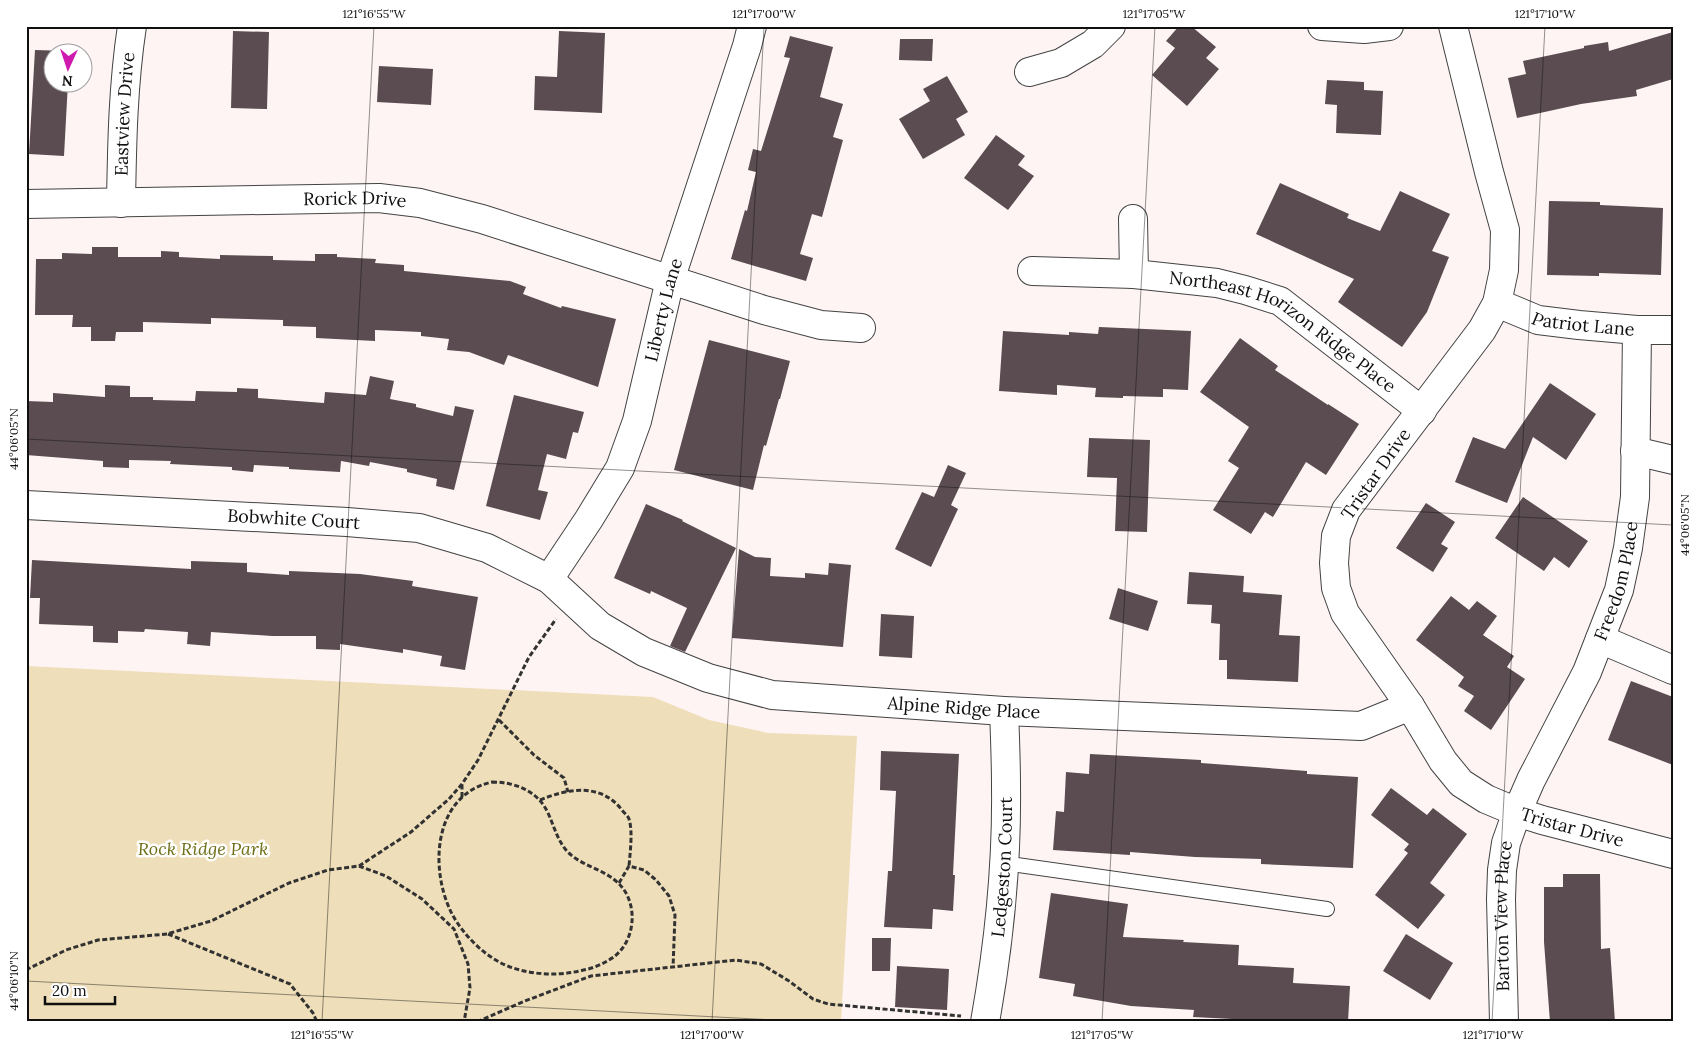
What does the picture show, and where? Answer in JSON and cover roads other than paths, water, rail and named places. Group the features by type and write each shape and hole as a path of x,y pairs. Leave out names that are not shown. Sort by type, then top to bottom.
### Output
{"street":[{"name":"Eastview Drive","path":"121,203 122,127 126,68 132,26"},
{"name":"Liberty Lane","path":"549,579 620,468 637,421 670,280 752,26"},
{"path":"1029,72 1061,63 1093,44 1111,26"},
{"path":"1322,26 1364,29 1389,26"},
{"name":"Tristar Drive","path":"1454,26 1505,230 1504,270 1497,304 1482,330 1346,510 1336,536 1334,563 1336,588 1345,613 1410,706 1443,761 1461,782 1486,799 1517,812 1673,854"},
{"name":"Rorick Drive","path":"26,204 379,198 420,203 482,219 670,280"},
{"path":"1133,219 1134,274"},
{"name":"Northeast Horizon Ridge Place","path":"1032,270 1134,274 1216,283 1245,290 1280,302 1422,411"},
{"path":"670,280 764,310 821,325 861,328"},
{"name":"Patriot Lane","path":"1497,304 1538,320 1637,330 1673,330"},
{"name":"Freedom Place","path":"1517,812 1587,672 1619,590 1628,548 1635,497 1637,330"},
{"path":"1635,451 1673,460"},
{"name":"Bobwhite Court","path":"26,506 347,522 419,528 487,548 549,579"},
{"name":"Alpine Ridge Place","path":"549,579 600,626 644,652 708,678 772,695 1004,711 1361,726 1410,706"},
{"path":"1600,639 1673,670"},
{"name":"Ledgeston Court","path":"990,1021 1004,863 1006,788 1004,711"},
{"name":"Barton View Place","path":"1504,1022 1500,899 1506,843 1517,812"}],"lane":[{"path":"1004,863 1327,909"}],"park label":[{"name":"Rock Ridge Park","path":"203,849"}]}
